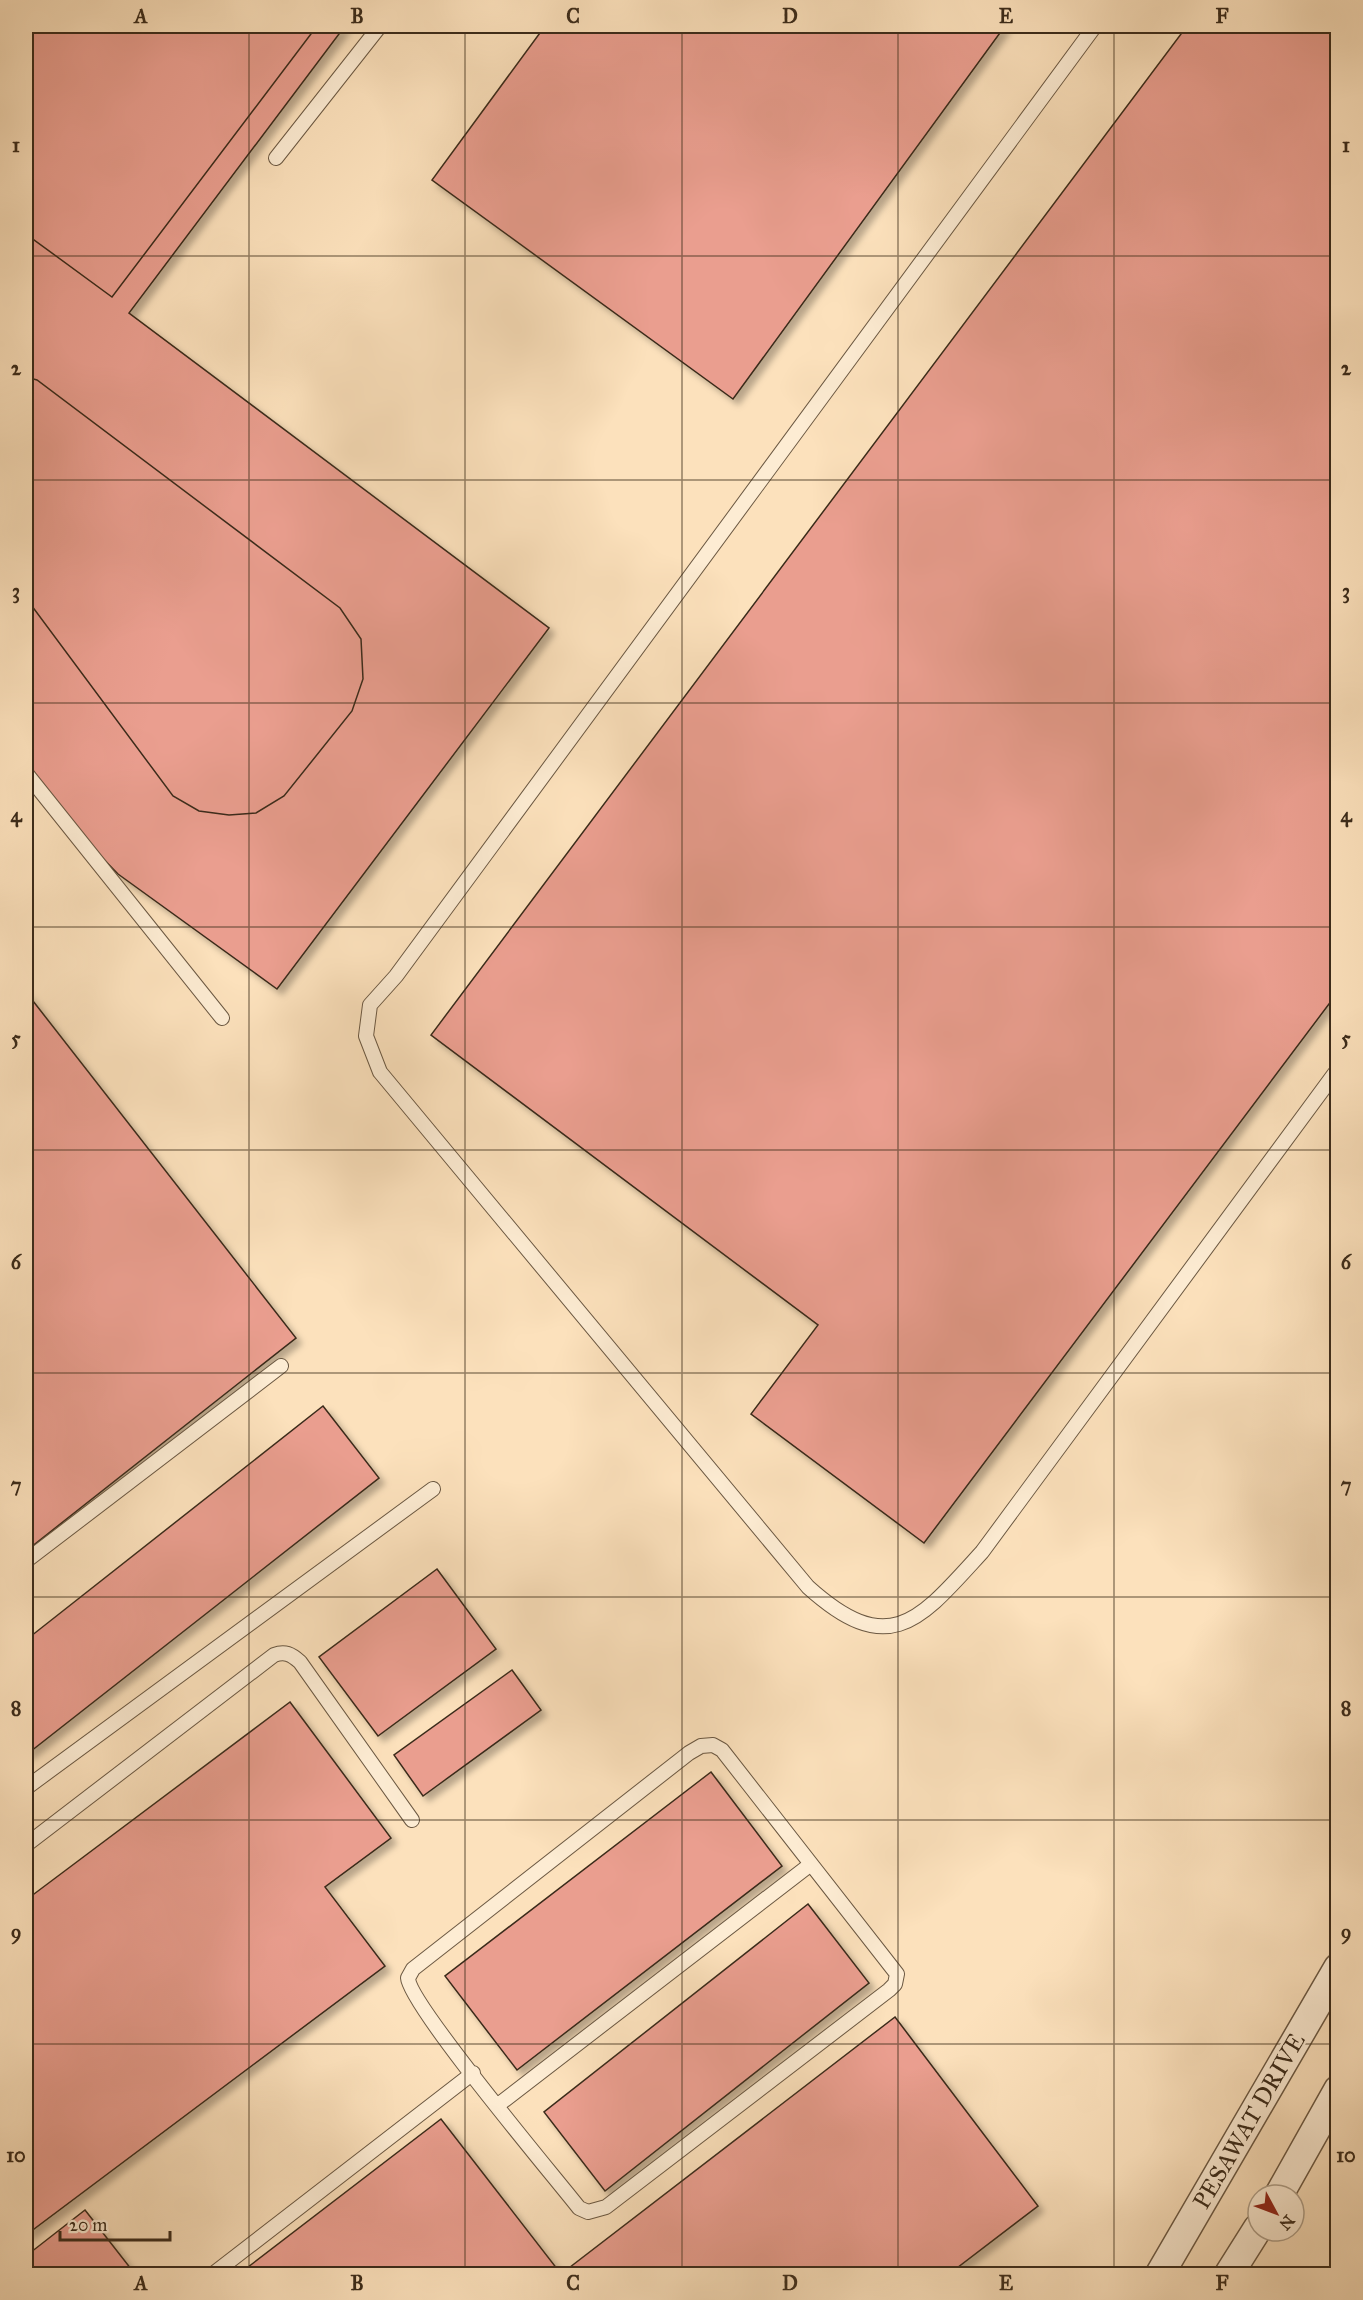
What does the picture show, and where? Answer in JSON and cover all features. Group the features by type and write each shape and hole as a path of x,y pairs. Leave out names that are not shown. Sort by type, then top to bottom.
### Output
{"street":[{"name":"PESAWAT DRIVE","path":"1160,2274 1338,1968"},
{"path":"1286,2183 1338,2090"},
{"path":"1229,2274 1249,2243"}],"lane":[{"path":"276,158 380,26"},
{"path":"1095,26 396,976 370,1005 366,1036 380,1072 808,1587 834,1610 859,1624 884,1627 909,1622 942,1597 982,1552 1338,1069"},
{"path":"26,773 222,1018"},
{"path":"26,1561 281,1366"},
{"path":"26,1788 433,1489"},
{"path":"26,1845 274,1655 282,1653 292,1655 300,1662 412,1820"},
{"path":"712,1745 722,1750 811,1864 897,1974 895,1984 597,2212 588,2212 579,2208 412,1994 408,1978 413,1970 689,1753 701,1746 712,1745"},
{"path":"498,2105 811,1864"},
{"path":"213,2274 473,2073"}],"building":[{"path":"26,26 345,26 129,313 549,628 277,989 118,874 87,842 26,764 26,598 173,796 199,811 229,815 256,813 284,796 352,711 363,679 361,639 340,608 37,380 26,377"},
{"path":"26,26 345,26 129,313 549,628 277,989 118,874 87,842 26,764"},
{"path":"26,26 317,26 112,297 26,234"},
{"path":"545,26 1005,26 733,399 432,180"},
{"path":"1187,26 1338,26 1338,992 924,1543 751,1414 818,1325 431,1035"},
{"path":"26,992 296,1338 26,1551"},
{"path":"323,1406 379,1478 26,1755 26,1640"},
{"path":"437,1569 496,1649 378,1736 319,1657"},
{"path":"512,1670 541,1710 423,1796 394,1755"},
{"path":"290,1702 391,1838 325,1887 385,1966 26,2235 26,1900"},
{"path":"711,1772 782,1866 517,2070 445,1976"},
{"path":"808,1904 869,1983 605,2191 544,2112"},
{"path":"895,2017 1038,2206 949,2274 561,2274"},
{"path":"441,2119 561,2274 239,2274"},
{"path":"85,2210 135,2274 26,2274 26,2256"}]}
